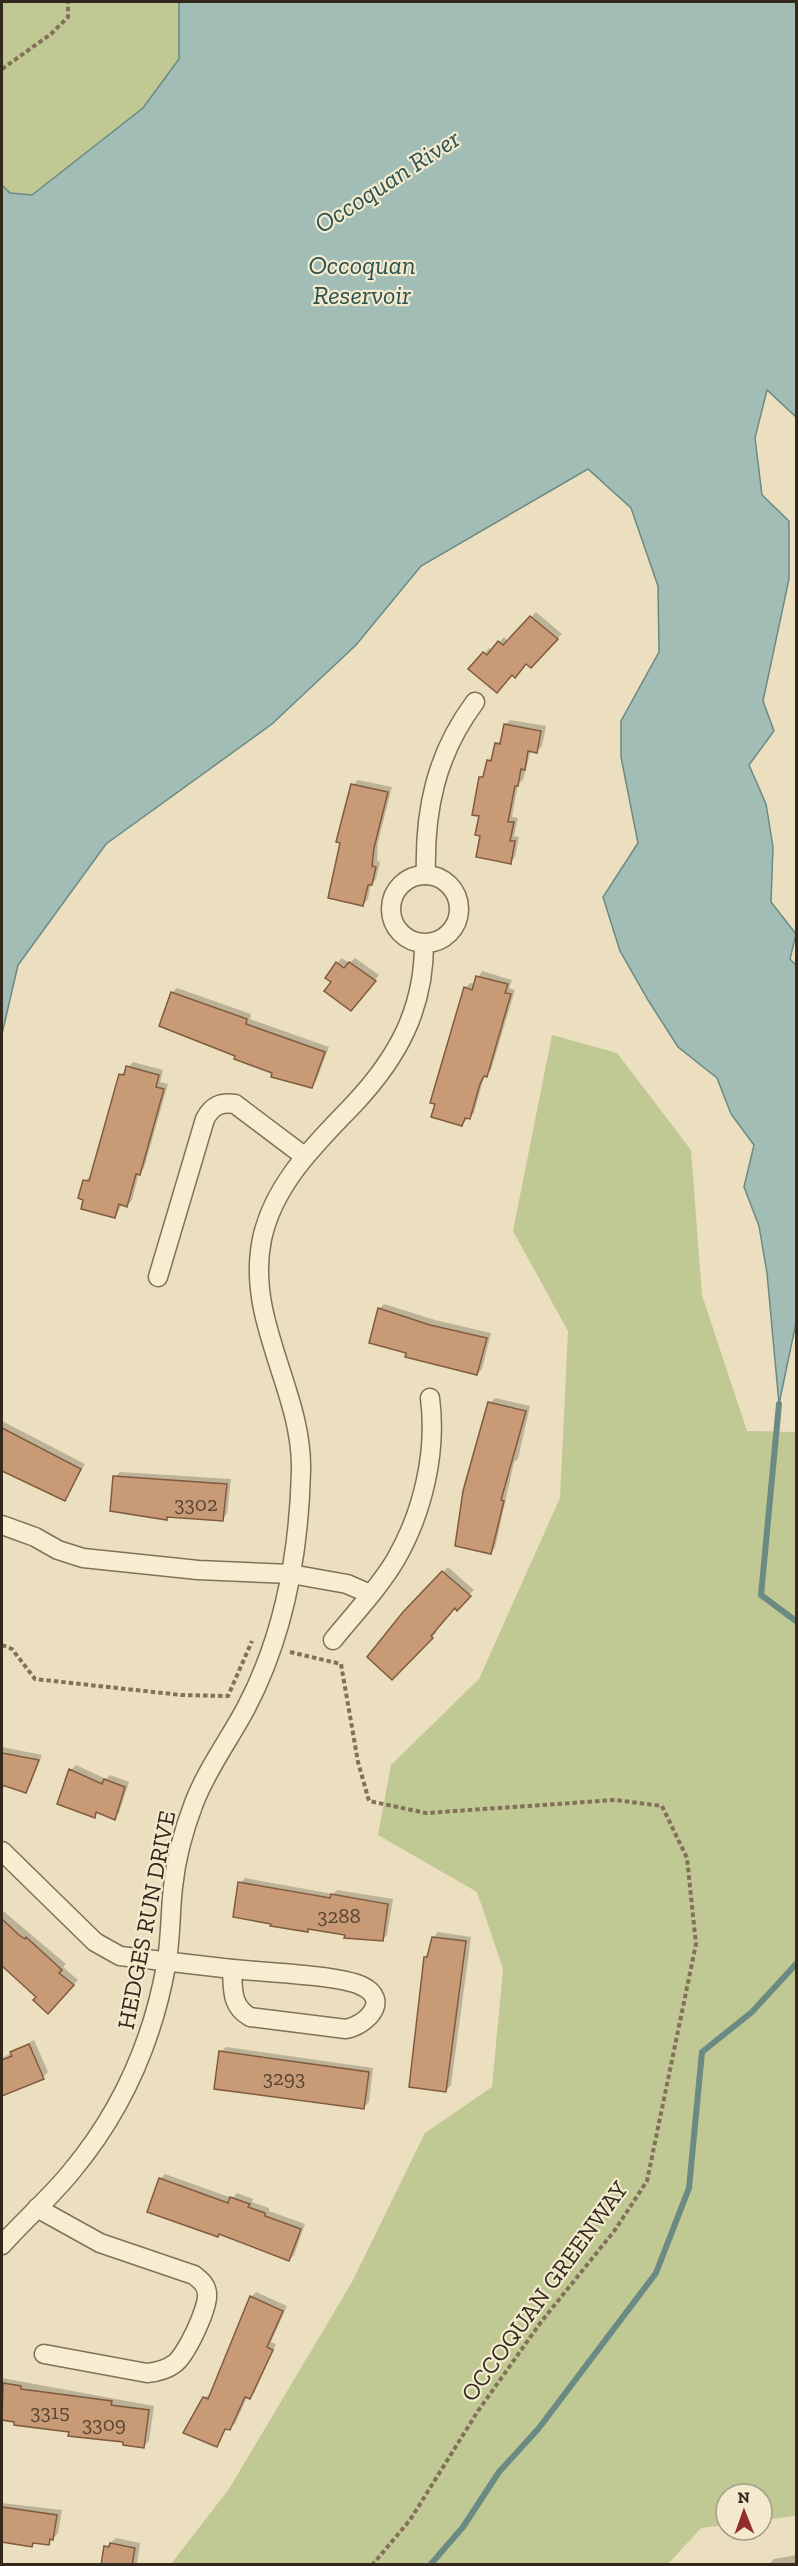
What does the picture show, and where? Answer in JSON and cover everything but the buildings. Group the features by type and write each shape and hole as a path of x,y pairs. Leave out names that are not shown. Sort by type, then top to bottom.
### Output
{"street":[{"path":"426,875 424,841 428,807 436,774 449,742 475,702"},
{"path":"426,875 449,883 457,892 460,914 445,936 424,944 412,942 401,935 394,924 391,912 396,889 406,880 426,875"},
{"name":"HEDGES RUN DRIVE","path":"2,2245 70,2175 97,2139 121,2101 141,2060 156,2015 167,1961 173,1886 182,1839 208,1772 246,1707 272,1646 281,1622 291,1574 299,1514 301,1468 299,1432 291,1398 272,1347 262,1309 260,1283 262,1237 274,1205 304,1156 355,1103 404,1037 421,991 424,944"},
{"path":"158,1277 205,1119 215,1106 225,1103 235,1104 304,1156"},
{"path":"333,1640 395,1560 410,1531 422,1493 432,1445 430,1398"},
{"path":"2,1525 35,1537 58,1550 83,1558 198,1570 291,1574 346,1584 370,1594"},
{"path":"2,1851 95,1942 120,1956 328,1979 362,1985 370,1992 374,2001 374,2011 369,2020 358,2027 346,2029 250,2017 241,2012 235,2003 232,1969"},
{"path":"38,2208 100,2243 194,2275 202,2281 207,2290 208,2302 183,2356 162,2371 147,2373 44,2354"}],"path":[{"path":"2,69 51,33 68,17 68,2"},
{"name":"OCCOQUAN GREENWAY","path":"2,1645 12,1649 35,1679 180,1695 228,1696 253,1640 341,1664 357,1762 369,1801 426,1813 615,1800 662,1806 687,1858 696,1944 647,2181 615,2230 541,2322 478,2411 410,2520 373,2565"}],"green space":[{"path":"2,2 179,2 179,59 143,108 32,195 10,193 2,185"},
{"path":"552,1035 617,1053 691,1150 702,1295 747,1431 796,1432 796,2516 774,2519 774,2482 714,2482 714,2526 701,2528 668,2564 171,2564 229,2489 352,2282 425,2133 492,2087 503,1969 477,1892 378,1835 391,1765 479,1679 560,1498 568,1331 513,1231"}],"water":[{"name":"Occoquan Reservoir","path":"179,2 796,2 796,417 767,390 755,438 762,495 789,521 789,579 763,701 774,731 749,765 766,804 773,847 771,902 796,934 790,959 796,965 796,1323 779,1404 767,1273 759,1226 744,1187 754,1145 731,1114 717,1078 678,1047 648,1000 620,951 603,897 638,843 621,757 621,721 659,652 658,586 631,508 588,469 421,566 356,645 272,724 106,844 18,965 2,1034 2,185 10,193 32,195 143,108 179,59"}],"waterway":[{"path":"779,1404 761,1595 796,1621"},
{"path":"431,2564 463,2527 499,2472 539,2428 656,2273 689,2188 702,2052 752,2012 796,1964"}],"water label":[{"name":"Occoquan River","path":"387,181"}]}
